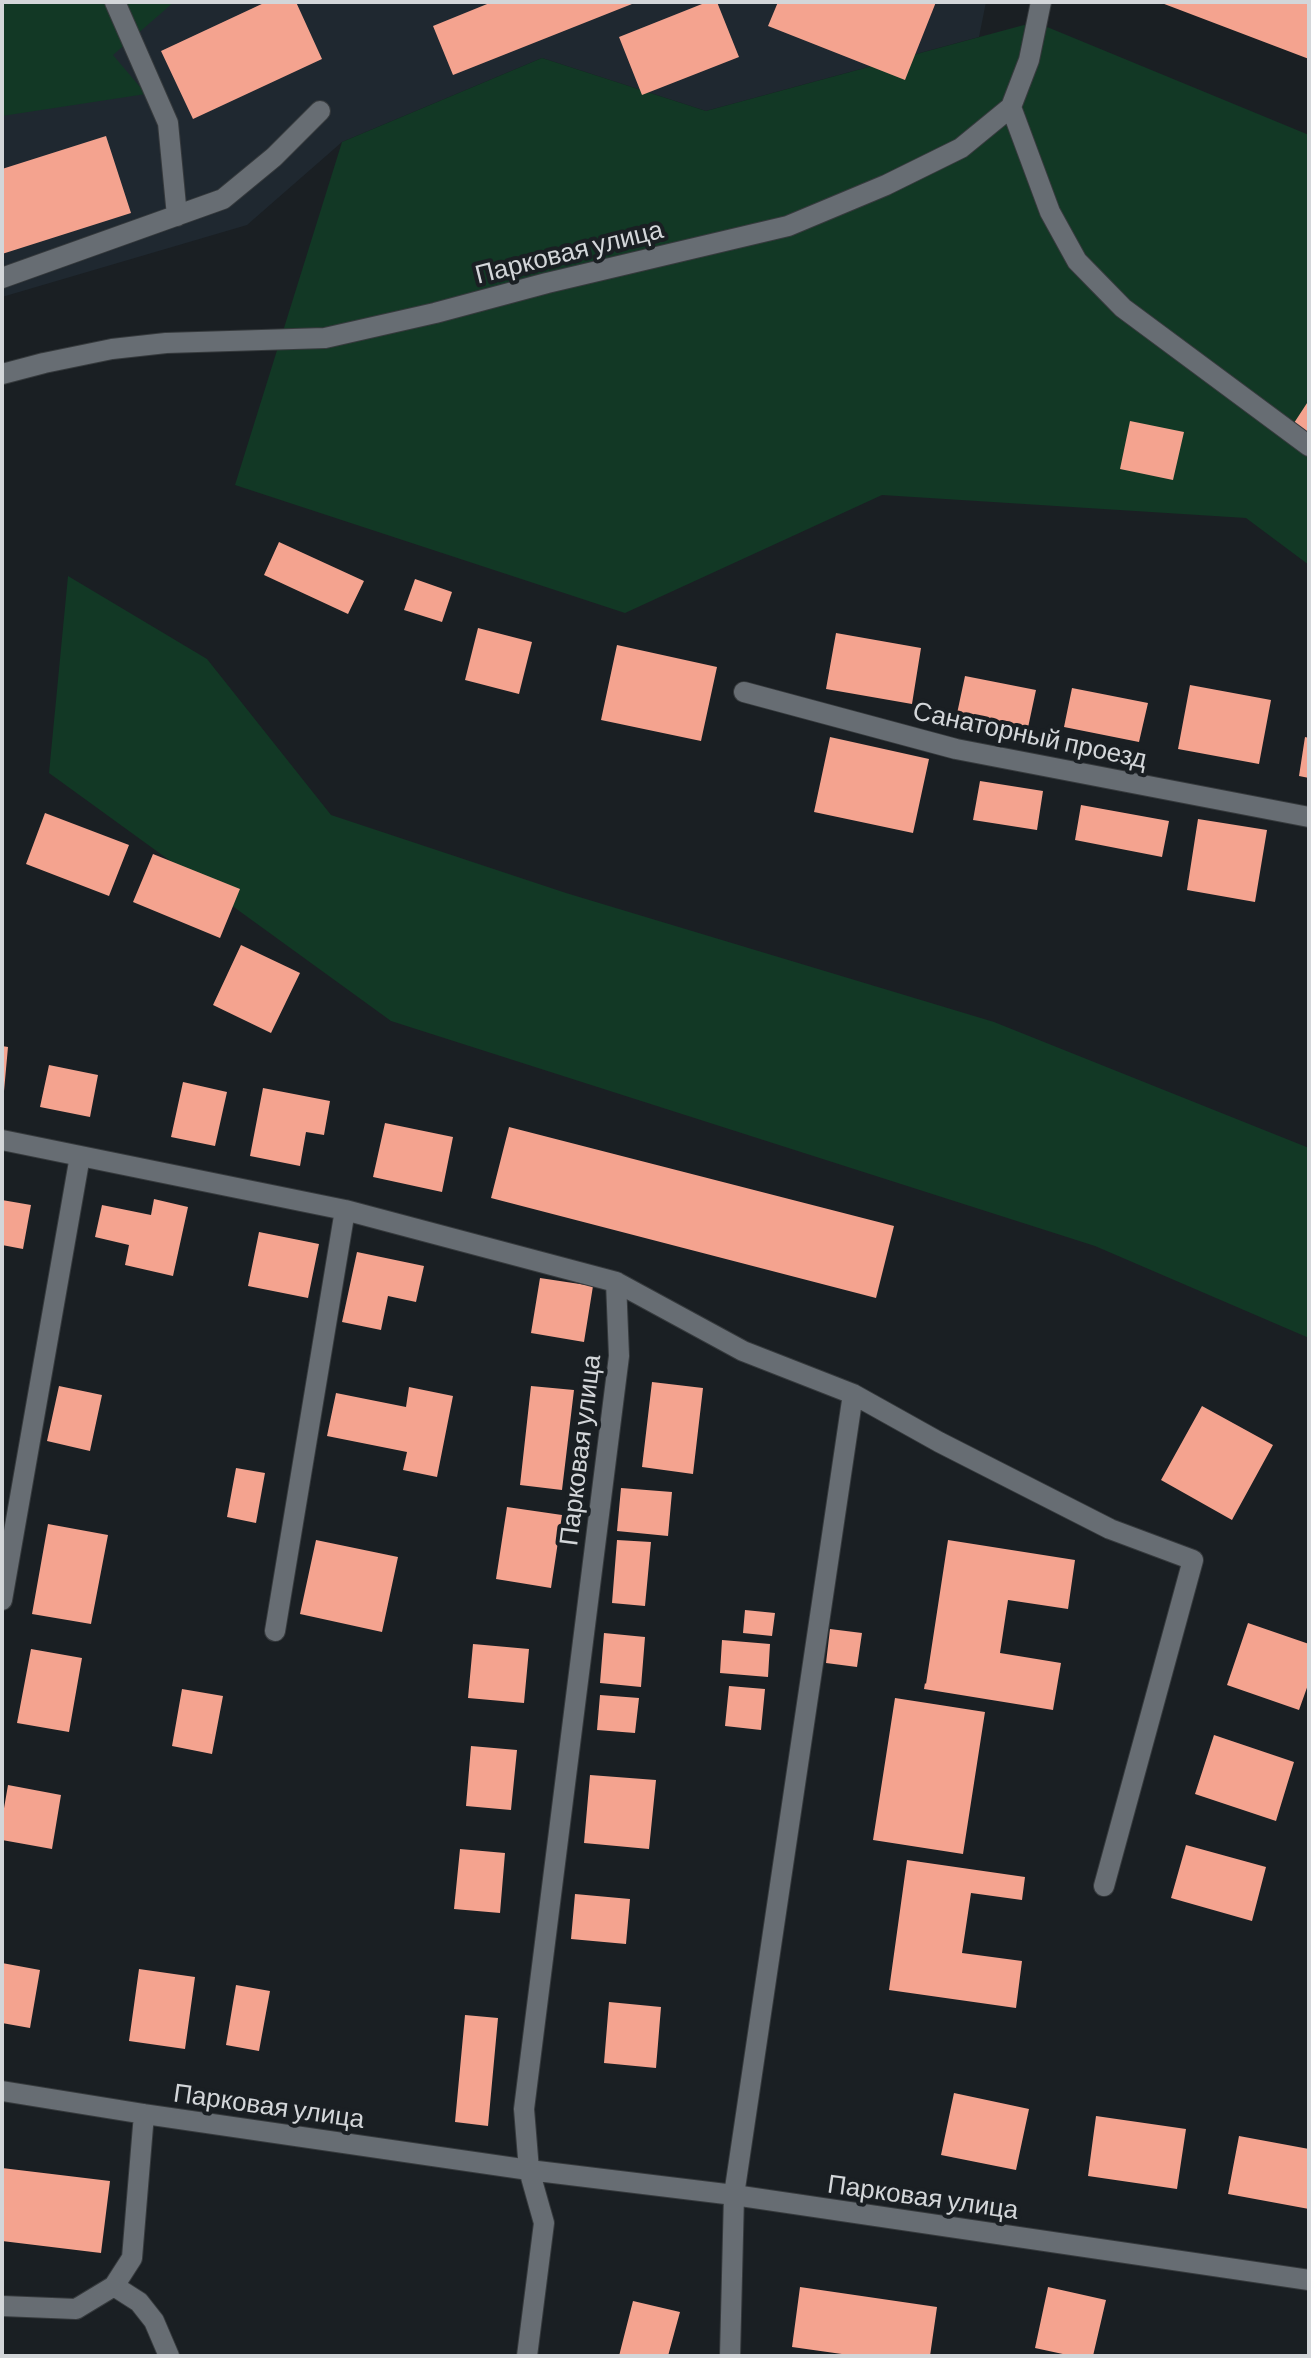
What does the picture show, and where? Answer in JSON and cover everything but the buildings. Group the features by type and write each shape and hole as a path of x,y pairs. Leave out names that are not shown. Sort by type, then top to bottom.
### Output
{"street":[{"path":"115,2 168,123 177,216"},
{"name":"Парковая улица","path":"2,374 112,349 325,338 788,226 886,185 961,148 1011,107 1029,60 1041,2"},
{"path":"1011,107 1050,212 1077,261 1123,308 1309,446"},
{"path":"2,278 223,199 274,157 320,111"},
{"name":"Санаторный проезд","path":"744,692 956,749 1309,817"},
{"path":"2,1140 345,1210 616,1282 743,1351 853,1394 939,1442 1110,1529 1193,1560 1104,1886"},
{"path":"2,1600 80,1156"},
{"path":"275,1631 345,1210"},
{"name":"Парковая улица","path":"529,2170 524,2109 619,1356 616,1282"},
{"path":"730,2356 734,2195 853,1394"},
{"name":"Парковая улица","path":"2,2091 529,2170 734,2195 1309,2280"},
{"path":"2,2306 76,2309 114,2286 132,2258 144,2114"},
{"path":"527,2356 544,2223 529,2170"},
{"path":"114,2286 139,2302 154,2321 169,2356"}],"shaded area":[{"path":"2,2 986,2 979,37 706,111 542,58 342,142 247,225 2,297"}],"green space":[{"path":"2,2 174,2 113,55 146,94 2,116"},
{"path":"1035,22 1309,135 1309,565 1246,518 882,495 625,613 235,485 342,142 542,58 706,111"},
{"path":"68,576 207,659 331,815 566,893 994,1022 1309,1148 1309,1338 1095,1246 391,1021 49,773"}]}
